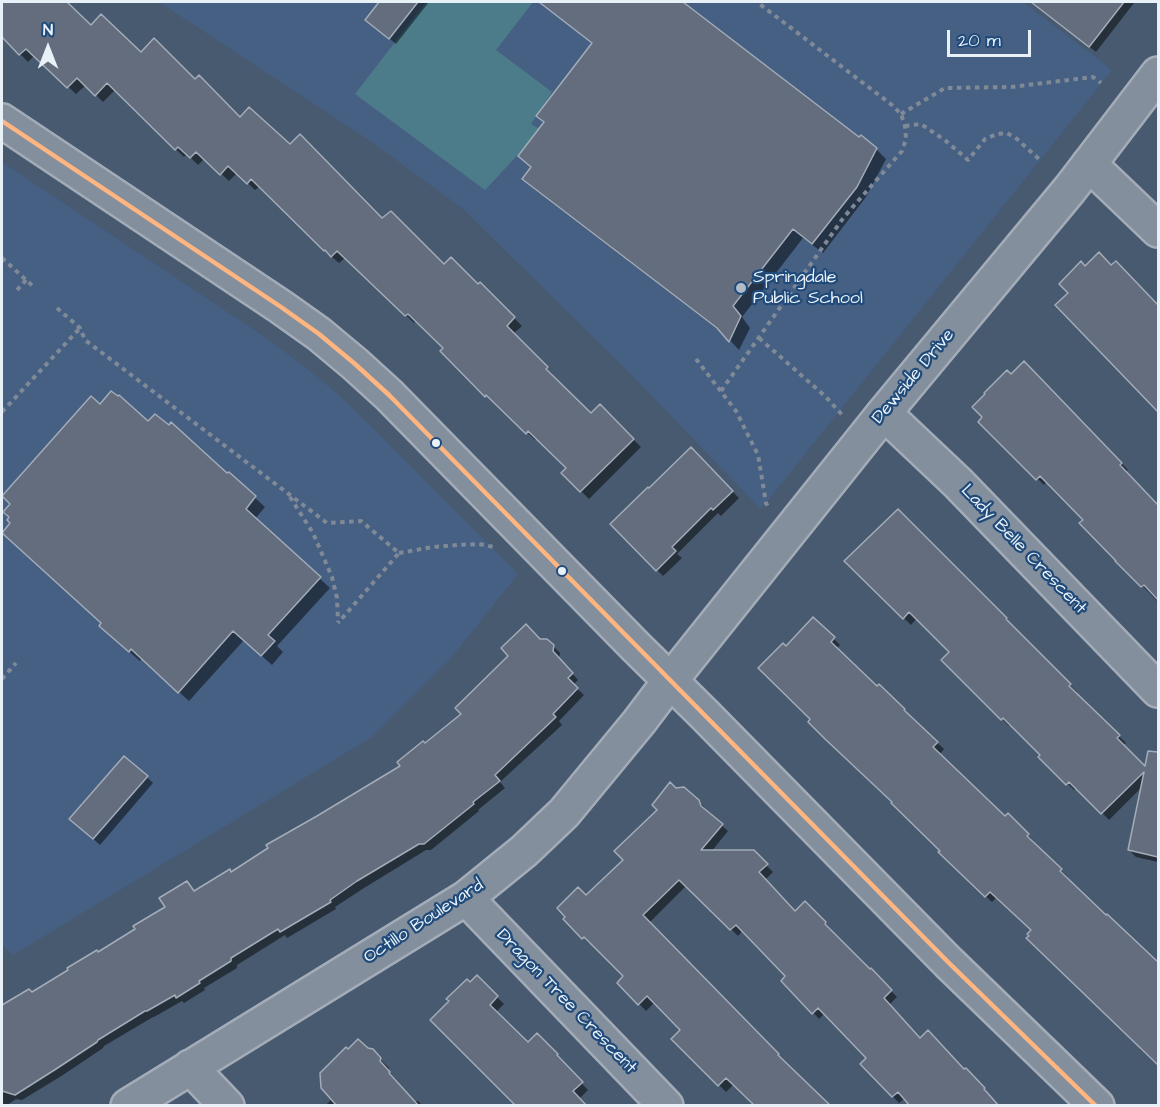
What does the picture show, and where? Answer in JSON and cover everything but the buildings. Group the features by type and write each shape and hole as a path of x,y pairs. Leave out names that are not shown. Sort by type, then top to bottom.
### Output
{"street":[{"name":"Dewside Drive","path":"670,681 884,413 1089,164 1158,74"},
{"path":"2,121 281,307 355,364 389,395 949,963 1096,1106"},
{"path":"1089,164 1158,230"},
{"name":"Lady Belle Crescent","path":"884,413 957,483 1158,690"},
{"name":"Octillo Boulevard","path":"128,1106 466,898 524,851 564,813 670,681"},
{"name":"Dragon Tree Crescent","path":"466,898 666,1106"},
{"path":"190,1067 227,1106"}],"path":[{"path":"721,391 844,217 902,152 906,139 901,114 892,105 757,2"},
{"path":"901,114 945,88 1011,87 1093,77 1101,83"},
{"path":"905,126 921,124 968,160 985,139 1007,133 1017,138 1040,160"},
{"path":"2,258 35,288"},
{"path":"17,290 26,280"},
{"path":"57,308 80,327 86,340 327,523 361,521 399,553"},
{"path":"2,412 80,327"},
{"path":"759,338 826,397 864,438"},
{"path":"696,358 736,411 758,455 766,503 782,541"},
{"path":"288,494 313,533 332,577 337,598 338,623 399,553 457,545 479,544 495,547"},
{"path":"2,680 16,663"}],"shaded area":[{"name":"Springdale Public School","path":"159,2 1023,2 1112,70 761,509 625,368 462,208 369,140"},
{"path":"426,2 533,2 496,50 552,92 531,124 541,130 485,190 355,94"},
{"path":"2,162 262,335 301,364 339,395 518,574 451,658 372,737 13,955 2,945"}],"transit line":[{"path":"2,121 281,307 355,364 389,395 949,963 1096,1106"}],"place":[{"name":"Springdale Public School","path":"741,288"}]}
